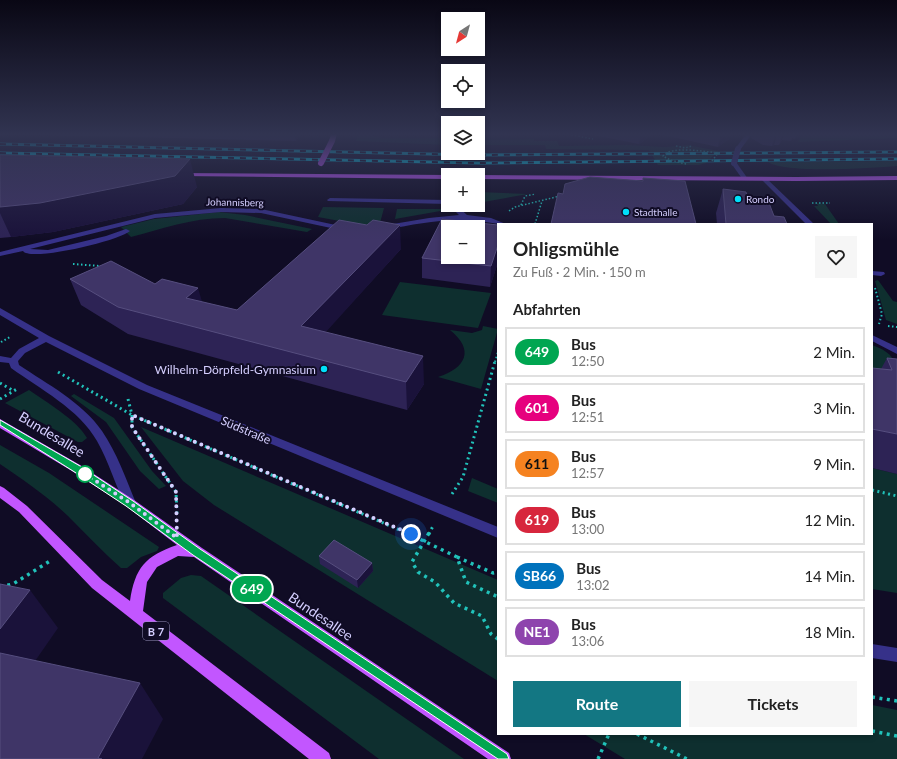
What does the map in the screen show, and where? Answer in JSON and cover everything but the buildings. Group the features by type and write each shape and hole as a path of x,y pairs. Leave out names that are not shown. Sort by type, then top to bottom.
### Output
{"main road":[{"path":"314,176 318,169"},
{"path":"175,174 441,177"},
{"path":"485,177 745,179 897,178"},
{"name":"Bundesallee","path":"0,423 76,468 130,503 197,552 503,759"},
{"name":"B 7","path":"0,491 23,509 97,584 323,759"},
{"path":"135,614 140,581 152,563 177,550 197,552"}],"street":[{"path":"738,169 745,179"},
{"path":"764,179 809,223"},
{"path":"330,200 441,202"},
{"name":"Johannisberg","path":"0,254 155,216 221,210 261,211 340,229 355,230"},
{"path":"460,212 466,218"},
{"path":"382,228 420,221 466,218 499,222"},
{"path":"13,250 48,252 108,238 126,231 53,246 39,244"},
{"path":"873,273 882,274"},
{"name":"Südstraße","path":"0,311 46,338 123,378 497,533"},
{"path":"13,361 22,351 46,338"},
{"path":"873,338 897,351"},
{"path":"0,359 13,361"},
{"path":"13,361 14,366 80,414 98,433 108,451 130,503"},
{"path":"873,651 897,655"}],"path":[{"path":"521,205 525,196 531,195"},
{"path":"499,222 515,207 542,200 535,223"},
{"path":"806,202 830,203"},
{"path":"73,264 104,267"},
{"path":"874,283 882,314 879,326"},
{"path":"463,477 497,356"},
{"path":"52,369 132,415 426,540 457,557 493,573 497,572"},
{"path":"123,378 132,415 132,427 176,492 177,538"},
{"path":"0,383 14,391"},
{"path":"873,490 897,496"},
{"path":"0,588 13,584 65,552"},
{"path":"416,555 412,562 418,572 436,582 454,602 482,616 491,634 497,638"},
{"path":"457,557 466,582 497,597"},
{"path":"873,697 897,701"},
{"path":"873,731 897,736"},
{"path":"598,759 609,735"},
{"path":"639,735 687,759"}],"green space":[{"path":"485,192 528,194 485,202"},
{"path":"816,203 825,204 838,223 830,223 814,206 818,206"},
{"path":"323,207 384,208 380,223 361,225 318,217"},
{"path":"397,209 441,209 441,211 395,219"},
{"path":"219,212 245,215 312,229 307,232 225,218 213,218 189,222 131,237 121,227 154,219"},
{"path":"878,280 893,301 897,302 897,324 886,320 875,281"},
{"path":"400,282 491,293 478,328 382,315"},
{"path":"483,326 497,329 481,389 438,377 455,369 464,358 465,351 463,345 458,337 450,330 472,333 482,330"},
{"path":"873,345 889,354 894,360 895,364 873,372"},
{"path":"29,390 69,418 87,438 82,442 78,442 5,403"},
{"path":"74,394 114,418 152,471 166,486 159,489 140,471 106,422 71,396"},
{"path":"141,427 497,580 497,680 214,505 183,481"},
{"path":"0,445 49,473 159,547 157,551 141,557 127,568 121,568 60,509 36,489 0,464"},
{"path":"873,468 897,474 897,593 873,589"},
{"path":"472,478 497,489 497,503 468,491"},
{"path":"191,575 201,576 464,759 379,759 163,598 163,593 181,578"},
{"path":"873,705 897,710 897,759 625,759 586,735 873,735"}],"bus line":[{"name":"649","path":"0,423 76,468 130,503 197,552 503,759"}],"place":[{"name":"Rondo","path":"738,199"},
{"name":"Stadthalle","path":"626,212"},
{"name":"Wilhelm-Dörpfeld-Gymnasium","path":"324,369"}],"route":[{"path":"85,474 130,503 177,538 176,492 132,427 132,415 411,534"}]}
